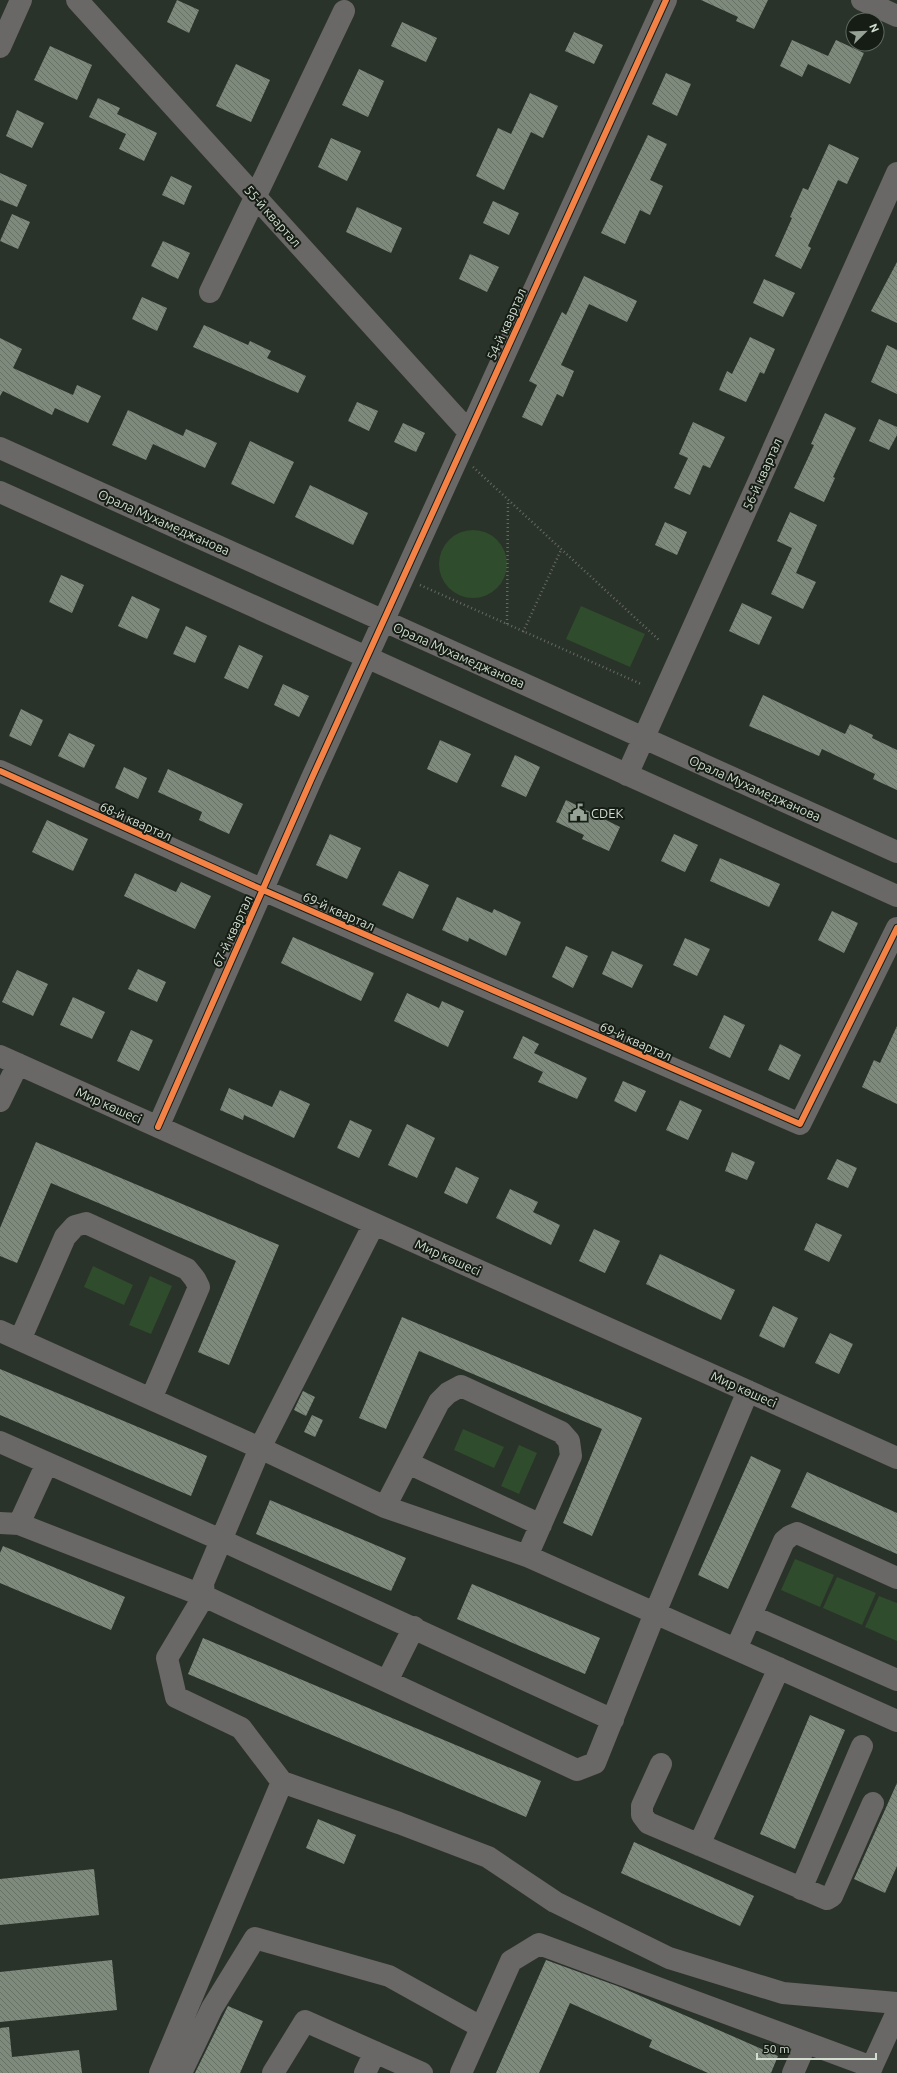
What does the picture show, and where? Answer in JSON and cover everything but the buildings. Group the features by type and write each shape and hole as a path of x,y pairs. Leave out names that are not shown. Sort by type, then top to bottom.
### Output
{"street":[{"path":"0,47 21,0"},
{"name":"55-й квартал","path":"77,0 469,432"},
{"name":"54-й квартал","path":"367,657 666,0"},
{"path":"862,0 897,16"},
{"path":"210,292 344,11"},
{"name":"56-й квартал","path":"627,775 897,173"},
{"name":"Орала Мухамеджанова","path":"0,448 897,852"},
{"path":"0,492 897,896"},
{"name":"67-й квартал","path":"158,1127 367,657"},
{"name":"68-й квартал","path":"0,771 263,890"},
{"name":"69-й квартал","path":"263,890 800,1124 897,928"},
{"path":"0,1101 9,1060"},
{"name":"Мир көшесі","path":"9,1060 897,1458"},
{"path":"20,1340 65,1237 75,1226 86,1222 187,1269 199,1287 151,1399"},
{"path":"374,1224 260,1448 203,1582 204,1596 167,1658 176,1697 241,1728 282,1782 399,1823 488,1857 555,1902 669,1958 783,1993 897,2003"},
{"path":"0,1331 260,1448 385,1507 527,1556 897,1721"},
{"path":"385,1507 439,1402 448,1393 461,1386 554,1428 561,1432 569,1441 571,1456 527,1556"},
{"path":"47,1463 9,1524 204,1596 577,1770 595,1763 655,1613 748,1391"},
{"path":"0,1442 414,1627 613,1720"},
{"path":"408,1463 541,1525"},
{"path":"736,1649 784,1541 790,1536 797,1533 897,1578"},
{"path":"751,1616 897,1680"},
{"path":"387,1681 414,1627"},
{"path":"699,1845 779,1668"},
{"path":"801,1889 862,1746"},
{"path":"661,1764 642,1806 642,1815 648,1822 827,1899 832,1896 873,1804"},
{"path":"160,2073 282,1782"},
{"path":"181,2073 212,2008 255,1938 389,1976 481,2027"},
{"path":"461,2073 511,1961 539,1944 806,2043 871,2070 897,2012"},
{"path":"273,2073 305,2021 422,2073"},
{"path":"793,2073 806,2043"},
{"path":"365,2073 375,2052"}],"path":[{"path":"471,466 660,641"},
{"path":"507,624 508,500"},
{"path":"523,632 561,550"},
{"path":"417,584 640,684"}],"green space":[{"path":"473,530 486,533 497,540 504,551 507,564 504,577 497,588 486,595 473,598 460,595 449,588 442,577 439,564 442,551 449,540 460,533"},
{"path":"581,606 645,634 630,667 566,639"},
{"path":"93,1266 133,1285 124,1305 84,1287"},
{"path":"150,1276 172,1286 151,1334 129,1325"},
{"path":"463,1429 504,1447 494,1468 454,1450"},
{"path":"519,1445 537,1453 519,1494 501,1486"},
{"path":"795,1559 834,1575 820,1607 781,1590"},
{"path":"837,1577 876,1593 862,1625 823,1608"},
{"path":"879,1596 897,1603 897,1641 865,1627"}],"cycle path":[{"path":"158,1127 311,780 666,0"},
{"path":"0,771 263,890 800,1124 897,928"}],"place":[{"name":"CDEK","path":"578,813"}]}
